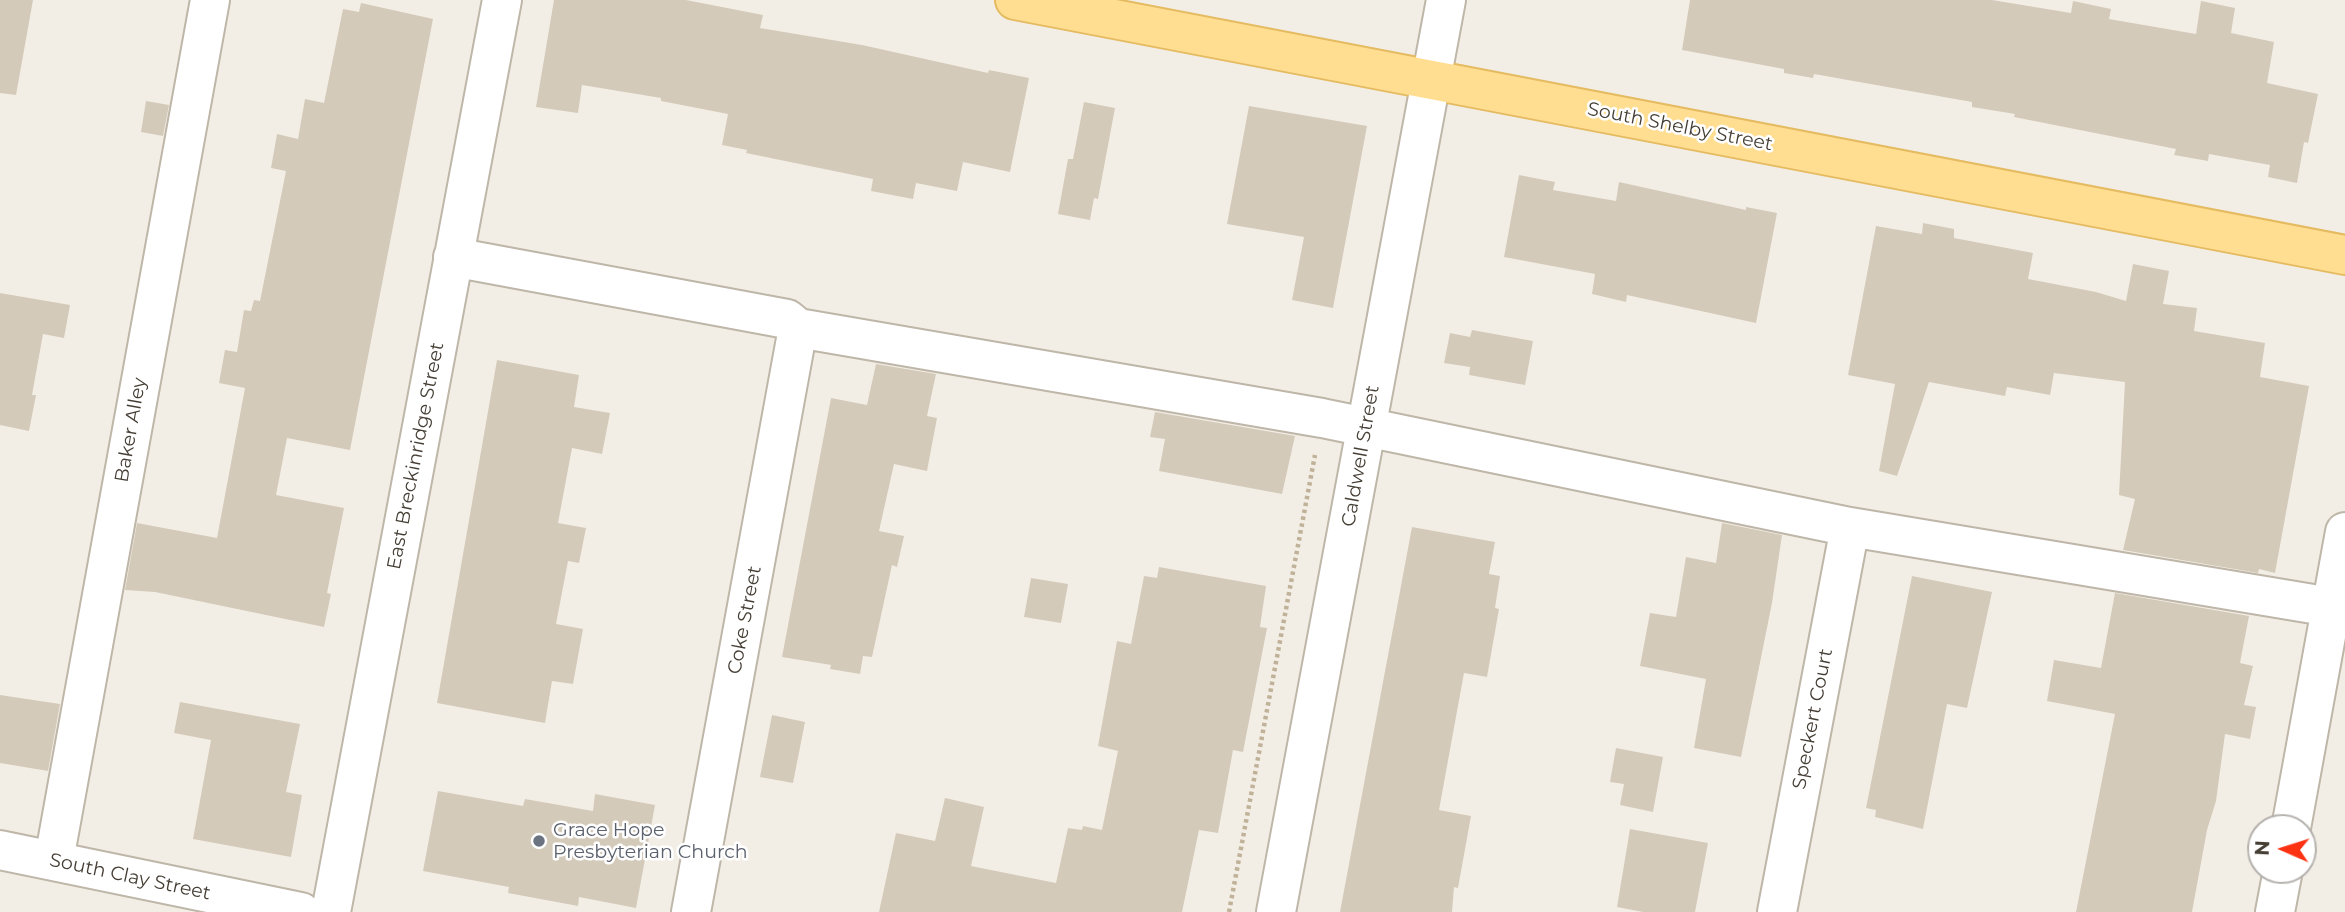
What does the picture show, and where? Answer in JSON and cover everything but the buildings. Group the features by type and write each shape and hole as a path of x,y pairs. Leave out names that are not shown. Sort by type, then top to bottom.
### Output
{"main road":[{"name":"South Shelby Street","path":"1015,0 2345,255"}],"street":[{"name":"Baker Alley","path":"54,860 209,0"},
{"name":"East Breckinridge Street","path":"331,912 502,0"},
{"name":"Caldwell Street","path":"1276,912 1446,0"},
{"path":"453,257 787,319 798,328 1322,418 1366,430 1850,527 2336,601"},
{"name":"Coke Street","path":"691,912 798,328"},
{"name":"Speckert Court","path":"1777,912 1850,527"},
{"path":"2294,814 2336,601 2345,532"},
{"name":"South Clay Street","path":"0,850 301,912"},
{"path":"2275,912 2280,884"}],"path":[{"path":"1229,912 1322,418"}],"place":[{"name":"Grace Hope Presbyterian Church","path":"539,841"}]}
